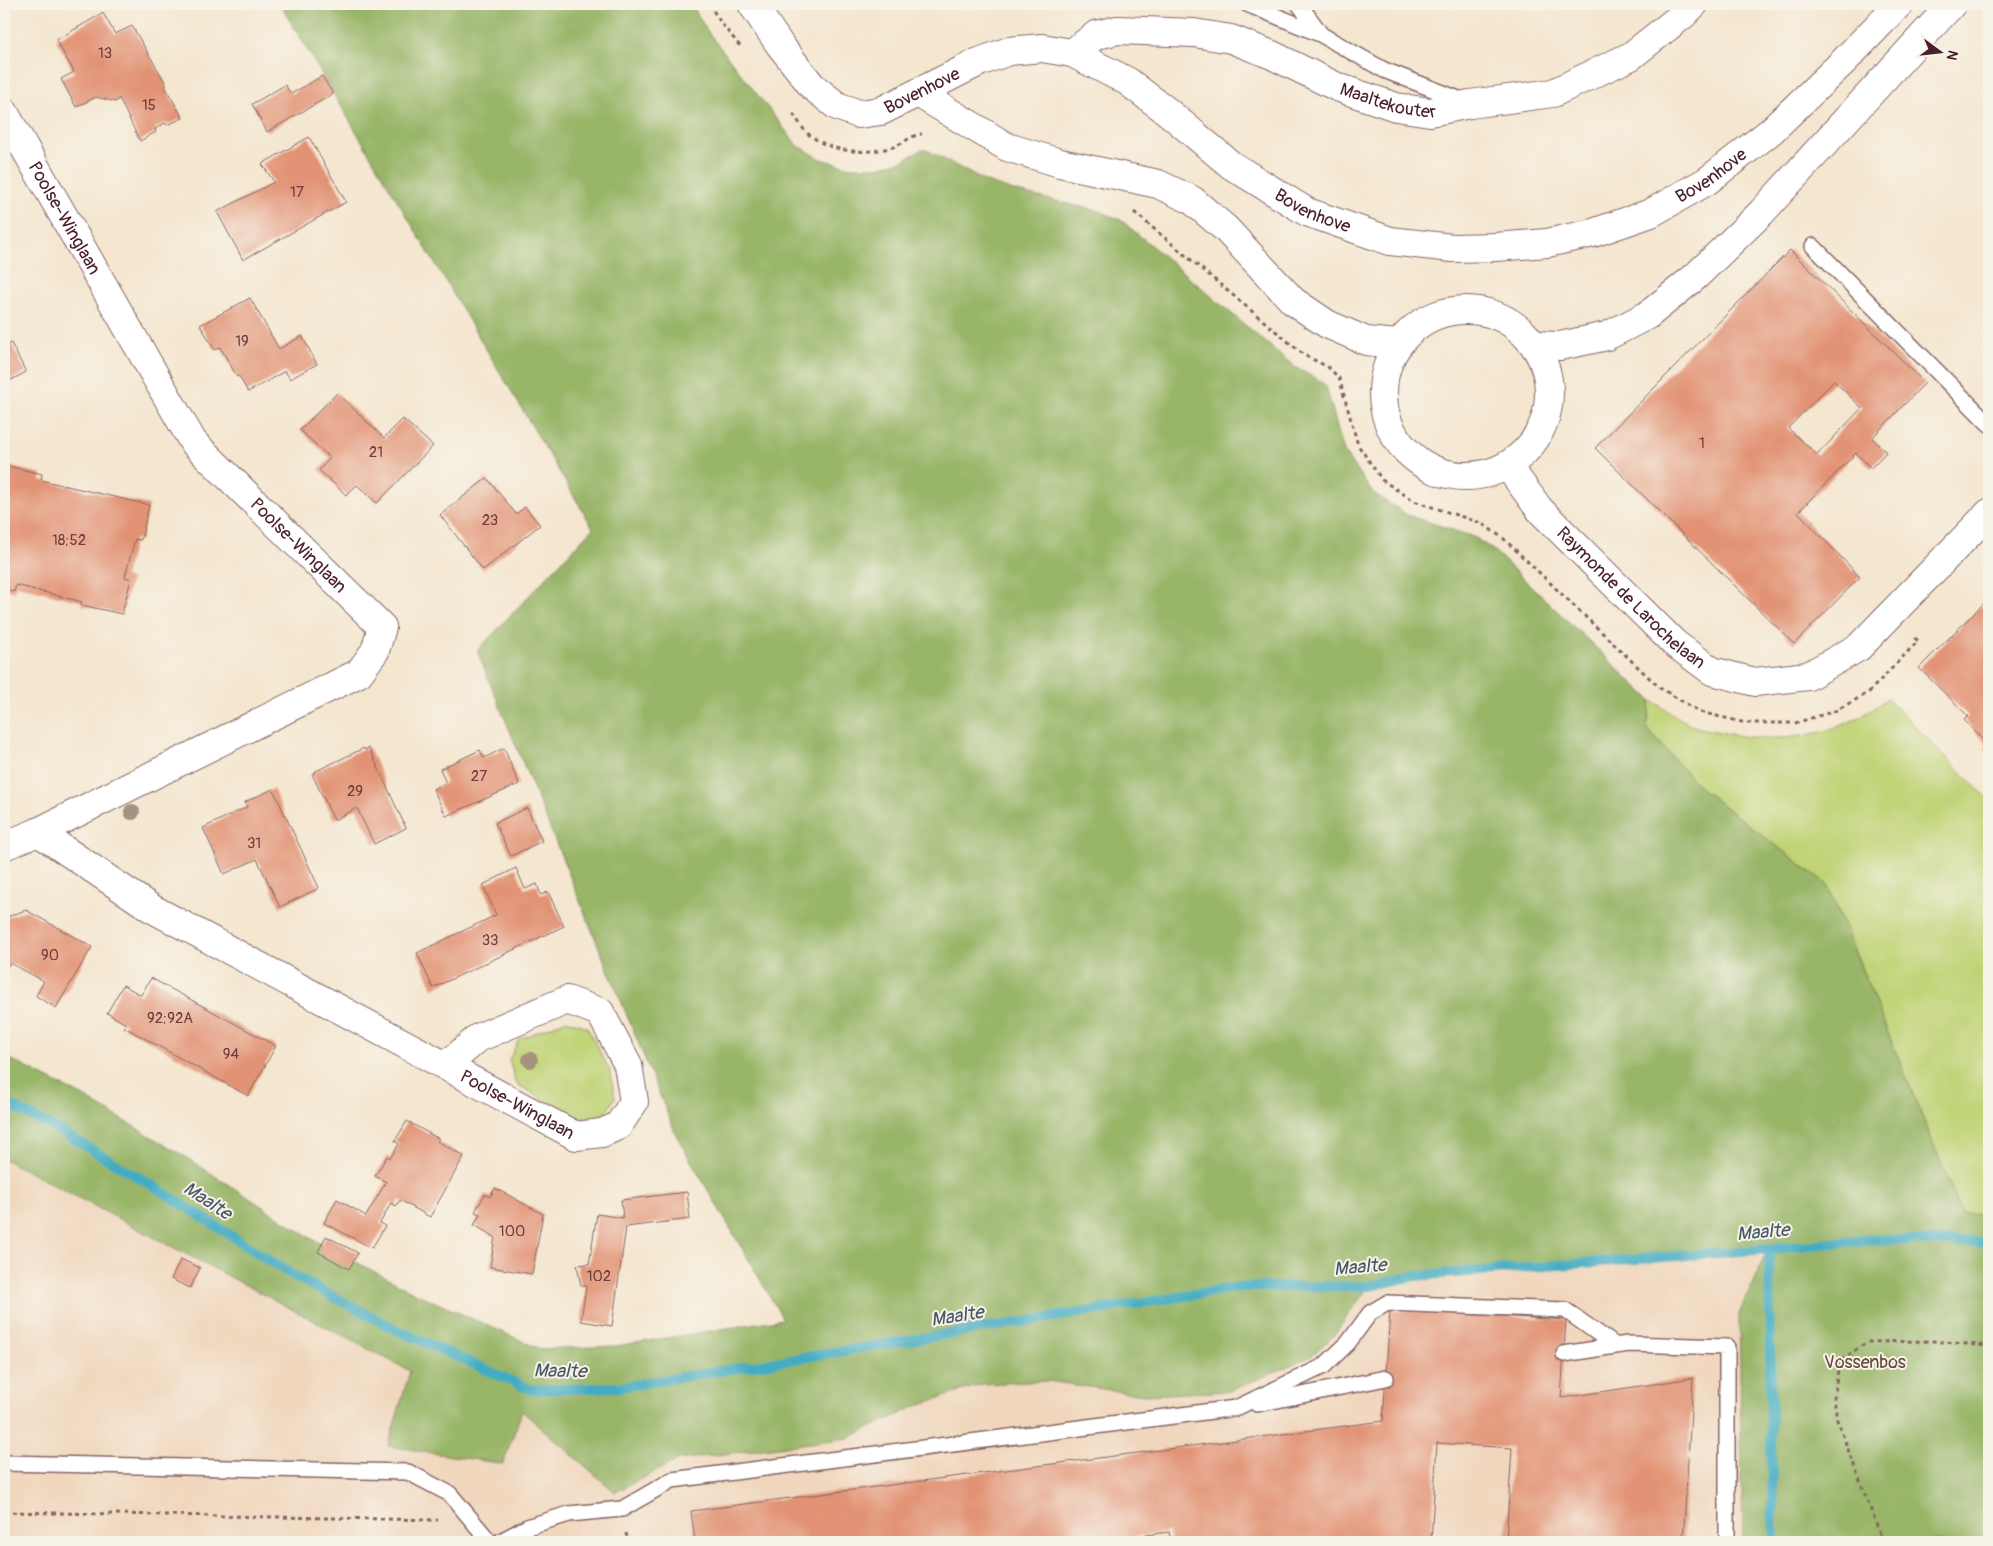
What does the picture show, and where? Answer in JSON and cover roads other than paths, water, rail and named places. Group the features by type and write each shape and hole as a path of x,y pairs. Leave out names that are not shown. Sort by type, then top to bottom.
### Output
{"street":[{"name":"Bovenhove","path":"752,4 780,45 812,86 837,106 859,114 881,111 979,62 1010,51 1042,48 1072,53 1127,80 1231,165 1307,212 1390,241 1452,248 1547,243 1593,233 1651,213 1707,181 1771,131 1843,62 1898,4"},
{"name":"Maaltekouter","path":"1072,53 1096,35 1118,30 1194,33 1231,39 1272,54 1337,87 1396,107 1430,112 1470,104 1552,93 1630,56 1694,4"},
{"path":"1535,345 1560,346 1607,336 1648,315 1696,276 1760,213 1952,4"},
{"path":"918,93 1007,147 1060,163 1158,184 1192,200 1226,229 1294,301 1327,324 1366,340 1398,344"},
{"name":"Poolse-Winglaan","path":"4,112 193,442 382,627 376,651 360,673 38,832 4,846"},
{"path":"1467,309 1494,313 1517,326 1535,345 1547,371 1550,398 1544,425 1529,448 1508,466 1481,476 1453,476 1426,467 1404,450 1388,426 1382,398 1385,370 1398,344 1416,325 1440,312 1467,309"},
{"name":"Raymonde de Larochelaan","path":"1508,466 1540,510 1674,643 1712,670 1755,682 1808,676 1859,647 1989,513"},
{"name":"Poolse-Winglaan","path":"38,832 151,908 576,1136 602,1133 618,1126 634,1102 628,1065 600,1012 566,1000 478,1038 446,1066"}],"lane":[{"path":"1247,4 1320,34 1384,70 1470,104"},
{"path":"1299,4 1320,34"},
{"path":"1813,246 1989,424"},
{"path":"1236,1408 1324,1366 1348,1343 1370,1313 1387,1303 1565,1310 1616,1346"},
{"path":"1564,1354 1628,1344 1728,1347 1727,1542"},
{"path":"499,1542 527,1527 569,1514 622,1509 672,1480 1236,1408 1386,1378"},
{"path":"4,1463 408,1472 450,1494 490,1542"}],"waterway":[{"name":"Maalte","path":"4,1102 62,1132 160,1190 294,1276 397,1330 532,1390 620,1387 1240,1287 1369,1286 1414,1276 1769,1249 1874,1239 1989,1243"},
{"path":"1769,1249 1774,1542"}],"park label":[{"name":"Vossenbos","path":"1865,1362"}]}
